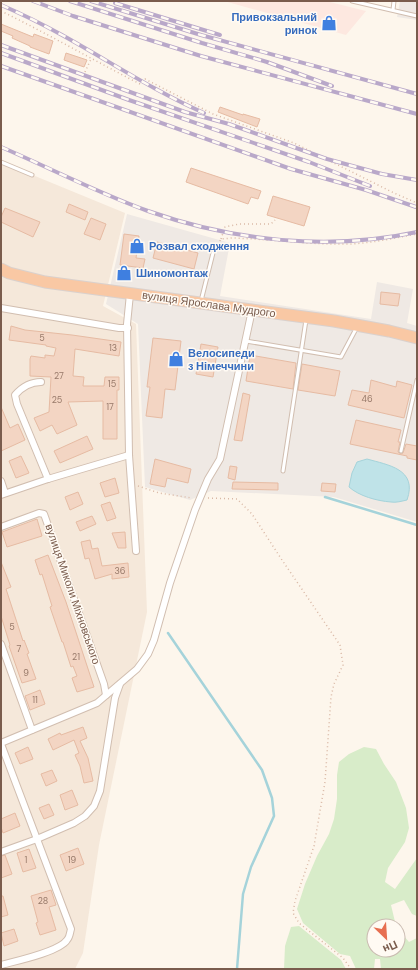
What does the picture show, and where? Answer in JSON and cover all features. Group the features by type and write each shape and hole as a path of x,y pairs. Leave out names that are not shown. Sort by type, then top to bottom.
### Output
{"highway":[{"name":"вулиця Ярослава Мудрого","path":"1,269 9,273 45,282 307,318 358,326 417,338"}],"street":[{"path":"130,294 128,328 129,455 136,551"},
{"path":"1,308 119,328 128,328"},
{"path":"1,965 50,951 62,946 68,940 71,929 1,743 97,703 137,669 148,654 154,640 170,583 185,538 208,478 220,459 224,446 252,310"},
{"path":"41,382 30,384 21,388 15,395 17,404 48,479"},
{"path":"1,481 3,494 129,455"},
{"name":"вулиця Миколи Міхновського","path":"1,527 39,513 44,514 104,684 106,696"},
{"path":"1,644 32,730"},
{"path":"1,852 37,839 74,822 85,816 94,806 100,791 115,698 121,683"}],"lane":[{"path":"352,1 417,16"},
{"path":"393,10 394,1"},
{"path":"1,162 32,175"},
{"path":"200,303 213,253"},
{"path":"283,471 307,318"},
{"path":"246,341 341,357 358,326"},
{"path":"401,451 417,380"}],"path":[{"path":"1,12 50,36 140,84 145,79 213,114 294,143 417,203"},
{"path":"85,72 91,59"},
{"path":"213,253 221,240 225,227 240,224 270,224 274,220"},
{"path":"221,240 232,238 350,244 417,234"},
{"path":"131,486 138,486 159,493 189,498 237,499 252,514 340,645 343,665 334,684 331,697 325,782 314,846 295,901 293,913 299,922 343,958 351,969"}],"shaded area":[{"name":"Привокзальний ринок","path":"224,1 326,1 366,11 346,35"},
{"path":"400,1 417,1 417,20 397,17"},
{"path":"1,162 125,213 103,306 136,324 147,612 99,845 83,953 75,969 1,969"},
{"path":"127,214 230,243 220,296 371,319 377,282 413,289 407,323 417,326 417,522 334,497 211,491 190,500 145,487 138,324 106,304"}],"green space":[{"path":"364,747 376,749 396,782 406,808 409,828 405,842 388,868 385,882 395,889 417,858 417,916 412,914 404,900 391,905 394,918 366,918 366,958 406,958 406,938 409,942 417,938 417,969 381,969 380,959 375,959 374,969 356,969 350,956 340,954 303,923 297,909 305,884 317,856 329,834 334,819 337,799 337,775 339,762 349,754"},
{"path":"299,926 341,960 346,969 284,969 285,946 291,927"}],"water":[{"path":"367,459 392,466 405,475 408,481 409,490 407,500 395,502 368,498 349,487 352,473 357,462"}],"building":[{"path":"1,24 33,37 34,34 53,41 49,54 12,38 13,36 1,31"},
{"path":"66,53 87,60 84,67 64,60"},
{"path":"220,107 260,119 257,127 218,112"},
{"path":"191,168 261,191 258,199 251,197 248,204 186,182"},
{"path":"273,196 310,207 304,226 267,215"},
{"path":"69,204 88,212 85,220 66,212"},
{"path":"5,208 40,222 33,237 1,222 1,217"},
{"path":"91,218 106,224 100,240 84,234"},
{"path":"124,234 139,236 136,258 145,259 143,268 120,265"},
{"path":"157,242 198,253 194,269 153,258"},
{"path":"381,292 400,294 398,306 380,304"},
{"path":"11,326 25,330 121,342 119,356 75,349 73,376 84,377 83,386 104,386 105,377 119,377 119,390 117,390 117,439 103,439 103,401 68,402 77,425 57,434 52,425 40,431 34,418 49,412 51,377 30,376 30,359 31,356 45,358 45,355 54,356 56,348 46,345 9,340"},
{"path":"153,338 181,341 175,390 165,389 162,418 146,416 150,387 147,387"},
{"path":"201,344 218,347 213,377 196,374"},
{"path":"250,355 296,363 293,389 246,381"},
{"path":"302,364 340,371 335,396 298,390"},
{"path":"371,380 396,387 397,381 412,385 404,418 348,405 352,390 369,393"},
{"path":"243,393 250,395 242,441 234,440"},
{"path":"1,407 10,428 18,424 25,440 1,451"},
{"path":"356,420 401,430 398,442 400,442 398,452 401,454 403,453 406,444 417,446 417,460 407,458 407,456 350,444"},
{"path":"87,436 93,449 60,463 54,451"},
{"path":"21,456 29,473 16,478 9,461"},
{"path":"155,459 191,469 188,483 167,478 165,487 150,484"},
{"path":"230,466 237,467 235,480 228,478"},
{"path":"115,478 119,493 105,497 100,483"},
{"path":"233,482 278,483 278,490 232,489"},
{"path":"322,483 336,484 335,492 321,491"},
{"path":"78,492 83,504 70,510 65,497"},
{"path":"110,502 116,518 107,521 101,505"},
{"path":"92,516 96,524 80,531 76,522"},
{"path":"37,519 42,536 7,547 2,532"},
{"path":"125,532 126,548 118,548 112,533"},
{"path":"90,540 92,549 98,548 102,566 128,563 129,577 112,579 112,574 95,579 89,558 85,559 81,542"},
{"path":"48,555 66,602 94,687 77,692 72,678 77,676 73,666 71,667 50,607 52,606 42,574 40,575 35,560"},
{"path":"1,562 11,587 6,589 23,641 24,640 29,653 27,654 36,679 22,683 9,646 10,645 1,616"},
{"path":"40,690 45,704 30,710 25,696"},
{"path":"83,727 87,738 80,741 88,758 93,781 84,783 80,766 75,755 79,753 74,740 53,750 48,739 60,733 61,735"},
{"path":"28,747 33,759 20,764 15,753"},
{"path":"52,770 57,781 46,786 41,774"},
{"path":"72,790 78,805 65,810 60,795"},
{"path":"49,804 54,815 44,819 39,808"},
{"path":"15,813 20,826 3,833 1,819"},
{"path":"78,848 84,864 66,871 60,855"},
{"path":"29,849 36,868 23,872 17,853"},
{"path":"5,855 12,874 1,878 1,856"},
{"path":"51,890 56,905 49,907 56,930 40,935 31,896"},
{"path":"1,896 3,896 8,915 1,917"},
{"path":"14,929 18,941 4,946 1,933"}],"waterway":[{"path":"325,497 417,525"},
{"path":"168,633 262,770 272,798 274,816 251,867 243,894 237,969"}],"railway":[{"path":"33,1 73,16 201,56 417,114"},
{"path":"70,1 267,62 332,86"},
{"path":"91,1 201,35 417,94"},
{"path":"115,3 220,35"},
{"path":"1,5 80,45 149,86 204,113"},
{"path":"1,45 185,112 229,124 327,159 382,174 417,180"},
{"path":"1,53 129,100 309,162 370,186"},
{"path":"1,66 291,169 366,190 416,207"},
{"path":"1,147 129,204 180,221 214,230 247,236 316,242 384,238 417,232"}],"place":[{"name":"Привокзальний ринок","path":"329,23"},
{"name":"Розвал сходження","path":"137,246"},
{"name":"Шиномонтаж","path":"124,273"},
{"name":"Велосипеди з Німеччини","path":"176,359"}]}
